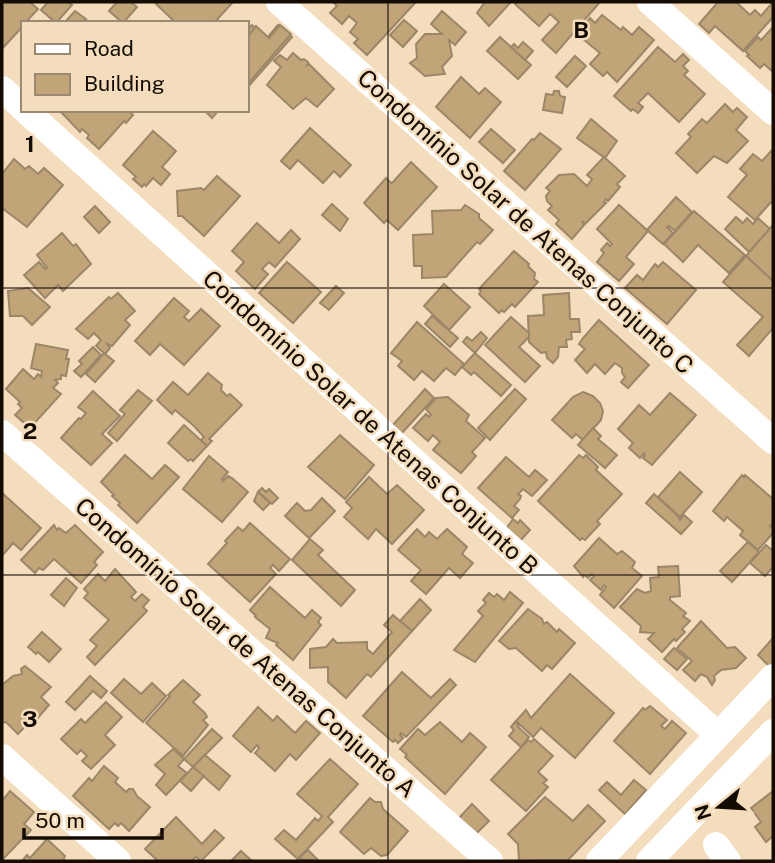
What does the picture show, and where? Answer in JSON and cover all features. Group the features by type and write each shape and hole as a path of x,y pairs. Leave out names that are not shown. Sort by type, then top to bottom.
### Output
{"street":[{"name":"Condomínio Solar de Atenas Conjunto C","path":"279,2 773,441"},
{"path":"650,2 773,112"},
{"name":"Condomínio Solar de Atenas Conjunto B","path":"2,89 21,106"},
{"name":"Condomínio Solar de Atenas Conjunto B","path":"27,112 717,734"},
{"name":"Condomínio Solar de Atenas Conjunto A","path":"2,433 490,861"},
{"path":"599,861 773,677"},
{"path":"649,861 773,732"},
{"path":"2,757 118,861"}],"building":[{"path":"2,2 30,2 38,9 27,21 21,21 21,28 2,49"},
{"path":"48,2 68,2 72,5 58,21 54,21 41,10"},
{"path":"117,2 131,2 137,7 125,21 121,21 109,11"},
{"path":"233,2 216,21 174,21 156,4"},
{"path":"333,2 416,2 367,55 354,43 358,39 350,32 357,23 349,16 342,24 330,13 337,6"},
{"path":"485,2 511,2 489,26 477,13"},
{"path":"600,2 556,53 542,40 559,22 550,14 539,26 515,4"},
{"path":"718,2 736,2 750,15 755,10 761,16 773,2 773,17 743,51 715,26 709,33 699,24"},
{"path":"75,11 86,19 85,21 66,21"},
{"path":"442,11 466,32 455,45 449,40 452,56 442,67 445,74 425,76 410,63 417,58 416,44 425,34 442,34 431,24"},
{"path":"602,15 621,30 623,27 632,35 639,27 654,40 617,82 607,72 603,76 590,64 600,53 577,34 590,18 595,23"},
{"path":"404,20 417,31 403,47 390,35"},
{"path":"252,25 267,38 278,25 292,37 248,87 248,30"},
{"path":"280,25 291,34 248,84 248,37 256,26 269,38"},
{"path":"773,27 773,72 764,64 760,68 745,51 758,37 761,40"},
{"path":"500,37 531,65 518,79 487,51"},
{"path":"523,42 533,51 525,60 511,47 514,44 518,48"},
{"path":"658,47 675,62 683,54 689,60 683,66 688,71 684,75 705,94 679,122 648,93 638,103 643,107 638,113 633,109 631,111 614,96"},
{"path":"293,53 308,62 307,65 334,89 317,107 306,98 293,109 267,85 281,67 274,61 280,55 287,60"},
{"path":"575,56 586,66 567,87 556,77"},
{"path":"461,77 479,94 485,88 501,102 470,138 436,107"},
{"path":"554,91 559,91 560,96 565,97 562,113 543,110 546,94 553,95"},
{"path":"725,104 733,112 737,108 747,117 736,130 748,141 727,163 714,156 697,173 676,153 691,137 688,134 702,119 707,123"},
{"path":"61,112 130,112 133,115 126,123 124,121 99,149 87,138 89,135 82,129 80,132"},
{"path":"206,112 217,112 212,118"},
{"path":"591,119 617,141 605,158 577,138"},
{"path":"310,128 351,165 340,177 334,171 323,183 298,160 290,169 281,161"},
{"path":"491,129 515,150 503,163 479,142"},
{"path":"153,131 176,151 162,167 170,174 161,185 153,178 142,187 123,165"},
{"path":"540,133 561,149 525,190 504,171"},
{"path":"772,150 773,203 771,202 755,220 728,197 747,175 740,169 753,154 762,161"},
{"path":"604,157 625,176 617,184 620,187 608,201 606,199 606,203 585,224 582,221 584,225 572,239 556,224 559,220 548,210 552,206 547,201 546,196 550,191 546,188 559,175 574,174 587,186 592,179 587,175"},
{"path":"14,159 25,169 29,166 38,174 44,168 63,185 27,227 2,208 2,174"},
{"path":"411,162 437,187 398,230 387,220 384,223 364,203 386,178 393,182"},
{"path":"217,176 240,196 204,236 182,216 178,216 177,191 201,188 204,190"},
{"path":"676,197 692,212 675,231 667,227 673,233 663,244 648,231 626,257 634,264 619,281 597,262 604,253 601,250 607,243 610,246 612,244 597,229 619,205 647,230"},
{"path":"332,204 348,219 340,231 322,215"},
{"path":"465,205 479,214 479,218 493,230 480,244 477,242 446,277 422,278 422,266 414,266 413,235 433,234 432,211 461,210"},
{"path":"95,206 110,222 99,233 84,217"},
{"path":"694,211 745,255 729,273 698,245 683,262 664,244"},
{"path":"736,217 743,223 747,218 753,224 758,218 770,229 749,252 725,229"},
{"path":"257,223 279,243 291,230 300,239 275,267 269,262 262,269 268,274 255,289 236,271 244,262 232,251"},
{"path":"773,225 773,281 746,256"},
{"path":"62,233 73,246 76,244 91,264 63,291 58,285 45,298 24,275 39,262 47,268 37,255"},
{"path":"514,251 529,264 535,273 534,279 538,282 515,307 512,304 499,313 479,294 479,289"},
{"path":"746,256 773,281 773,328 749,356 737,345 763,317 723,282"},
{"path":"287,262 321,292 293,323 259,293"},
{"path":"663,262 696,290 667,324 625,288 637,275 643,280 655,264 658,267"},
{"path":"444,284 470,307 449,330 424,306"},
{"path":"336,286 344,293 329,310 320,303"},
{"path":"28,288 50,307 32,325 23,316 10,316 8,291"},
{"path":"118,293 135,311 125,320 130,325 112,346 107,344 110,348 105,354 96,346 101,340 94,333 88,339 76,329 109,297 111,299"},
{"path":"569,293 570,319 579,319 580,332 571,332 572,339 566,340 567,347 559,347 558,357 553,363 547,358 546,352 541,353 529,342 528,316 544,315 543,295"},
{"path":"174,298 189,311 184,317 189,321 201,309 220,326 184,365 160,344 150,355 135,341"},
{"path":"432,316 458,338 450,347 425,324"},
{"path":"511,317 529,333 529,337 519,347 540,366 525,382 485,345"},
{"path":"599,320 649,365 628,388 621,382 625,377 622,368 615,363 605,374 595,364 587,373 575,360 585,349 579,344"},
{"path":"417,322 464,364 455,375 446,368 434,381 422,371 414,380 398,366 402,361 391,353"},
{"path":"481,332 487,338 475,353 463,342 467,337 472,341"},
{"path":"36,344 68,350 66,359 69,359 66,376 61,375 61,379 55,380 58,383 53,388 61,394 30,428 15,415 22,408 18,404 20,402 6,389 23,369 34,379 38,374 41,377 42,371 31,368"},
{"path":"93,347 101,355 81,377 74,371 82,364 79,361"},
{"path":"104,353 114,361 95,382 86,374"},
{"path":"475,353 511,385 501,396 474,372 471,375 462,367"},
{"path":"208,373 222,385 221,390 227,396 230,394 242,405 209,439 212,441 207,446 201,440 204,437 194,426 175,410 172,414 157,400 173,382 188,395"},
{"path":"425,389 434,398 401,434 392,426"},
{"path":"515,389 526,399 490,440 478,428"},
{"path":"138,390 152,401 117,441 108,433 125,414 120,410"},
{"path":"93,391 120,416 102,434 112,443 91,465 61,438 86,413 78,407"},
{"path":"583,392 593,396 603,411 601,420 583,440 576,434 572,438 552,420 573,397"},
{"path":"670,393 696,415 652,465 643,458 644,453 640,458 629,448 633,443 618,429 639,405 650,415"},
{"path":"448,397 469,415 466,421 485,438 472,452 476,456 461,473 433,450 440,442 433,435 428,441 413,428 426,414 429,417 431,415 426,409 436,398"},
{"path":"184,425 207,446 193,461 188,461 168,443"},
{"path":"593,428 601,436 598,439 617,455 605,468 578,445"},
{"path":"340,435 374,465 345,499 308,467"},
{"path":"125,455 152,479 165,465 179,477 137,523 118,505 120,503 101,482"},
{"path":"579,455 583,458 586,455 598,467 596,470 622,494 597,521 600,524 585,540 580,540 538,501"},
{"path":"209,456 228,472 223,481 228,476 248,492 222,522 183,489"},
{"path":"506,457 529,477 535,470 547,480 532,496 523,489 518,494 520,499 514,506 519,510 512,518 478,488"},
{"path":"680,472 702,492 680,517 658,497"},
{"path":"742,475 773,499 773,522 770,526 773,533 758,550 740,535 743,531 727,517 724,521 713,511"},
{"path":"369,477 387,494 397,485 424,510 392,544 376,529 368,539 344,517 352,508 346,502"},
{"path":"262,488 266,492 269,489 278,498 272,504 258,492"},
{"path":"258,492 270,503 263,510 254,501"},
{"path":"2,493 41,528 21,550 13,543 2,556"},
{"path":"654,494 680,520 684,515 692,522 681,534 646,503"},
{"path":"322,498 335,511 309,538 285,516 297,503 305,511 311,510"},
{"path":"513,519 518,523 520,520 530,530 520,541 506,529"},
{"path":"250,523 290,559 279,571 273,565 270,568 276,574 250,602 208,564 238,527 243,531"},
{"path":"54,525 57,530 59,528 66,533 75,525 103,552 94,562 97,565 81,583 54,559 43,570 39,568 35,573 21,560"},
{"path":"417,529 425,537 429,532 437,539 447,529 467,547 462,554 473,563 460,578 449,568 426,594 411,581 421,570 398,550"},
{"path":"599,538 617,554 622,551 635,562 632,568 642,576 614,608 600,595 606,587 604,585 601,590 590,580 594,576 592,574 588,578 584,575 583,577 574,566"},
{"path":"310,539 323,550 318,555 355,590 341,606 292,560"},
{"path":"748,542 759,552 732,582 720,571"},
{"path":"766,545 773,551 773,567 765,576 750,563"},
{"path":"678,566 680,596 670,597 670,600 686,613 683,616 690,621 682,629 685,632 662,652 648,639 654,633 640,632 641,626 620,607 637,589 645,593 651,591 650,578 659,577 658,567"},
{"path":"115,569 136,592 131,597 135,601 142,594 149,600 143,607 147,611 95,665 87,657 97,646 90,640 109,620 84,598 88,593 84,589 98,574 105,581"},
{"path":"66,578 77,588 64,606 51,595"},
{"path":"270,587 305,618 312,610 321,618 318,622 321,625 293,660 276,645 278,643 266,638 270,629 250,610"},
{"path":"510,592 523,603 475,662 454,650 483,616 478,611 486,603 483,600 489,593 494,597 497,594 504,600"},
{"path":"420,599 431,610 412,631 400,621"},
{"path":"528,609 542,619 544,624 547,622 557,632 559,629 575,643 552,669 547,665 542,671 516,648 509,649 499,641"},
{"path":"393,615 412,631 371,677 367,674 346,698 328,682 328,667 310,668 310,649 326,647 333,639 337,643 367,642 367,649 373,654 392,632 384,625"},
{"path":"701,621 727,648 735,647 746,658 736,668 721,670 714,676 712,685 707,677 701,674 695,681 683,670 692,661 677,648"},
{"path":"42,632 61,649 49,662 28,647"},
{"path":"773,638 773,664 770,667 758,655"},
{"path":"674,648 687,659 677,670 664,659"},
{"path":"25,666 51,687 41,697 49,705 18,734 6,722 2,723 2,685 13,676 22,674 21,669"},
{"path":"402,672 431,698 450,679 456,685 406,737 401,733 403,738 398,743 395,740 393,742 363,716"},
{"path":"570,674 614,713 575,758 541,728 533,737 516,721 526,710 531,718"},
{"path":"90,676 107,691 101,698 93,691 75,710 66,702"},
{"path":"124,679 141,694 152,683 166,696 143,722 111,693"},
{"path":"183,680 200,695 193,702 205,713 207,717 203,720 208,725 183,756 146,723"},
{"path":"106,702 122,717 105,735 115,745 91,769 82,761 87,756 81,750 77,754 61,739 81,719 85,723"},
{"path":"650,706 667,720 661,726 665,729 672,721 686,733 650,774 614,741 643,708 645,710"},
{"path":"258,707 273,721 277,716 295,733 306,721 320,733 296,760 290,754 275,771 255,753 259,748 257,745 251,752 233,736"},
{"path":"440,722 462,742 470,733 486,747 445,794 405,757 407,755 400,749 418,729 425,735"},
{"path":"515,722 529,737 521,747 509,736 514,730 511,727"},
{"path":"212,729 222,738 193,767 184,759"},
{"path":"534,739 553,756 538,772 547,780 543,783 548,787 526,811 491,780 528,740 531,742"},
{"path":"173,749 184,759 178,766 187,773 166,795 156,785 165,774 155,765"},
{"path":"205,755 230,776 219,790 193,767"},
{"path":"330,759 358,784 328,817 333,822 298,859 275,839 284,830 296,840 315,818 318,821 322,816 297,794"},
{"path":"104,766 118,778 115,782 126,792 133,789 150,807 129,831 121,823 118,826 115,823 109,829 73,796 89,778 92,781"},
{"path":"193,767 204,776 191,791 180,781"},
{"path":"634,780 646,790 625,814 599,790 607,782 621,795"},
{"path":"10,791 34,812 24,824 31,830 2,860 2,801"},
{"path":"773,791 773,836 766,842 755,827 761,822 751,808"},
{"path":"545,797 573,821 588,805 605,821 568,860 519,861 518,844 508,834"},
{"path":"370,798 381,802 383,809 408,831 387,855 381,856 371,848 364,854 340,832"},
{"path":"472,804 489,821 477,833 459,818"},
{"path":"176,817 202,844 215,830 224,838 201,861 196,857 191,861 158,861 145,849"},
{"path":"47,839 65,856 63,861 22,861 27,855 30,858"},
{"path":"308,850 319,861 298,859"},
{"path":"241,851 252,861 231,861"}]}
